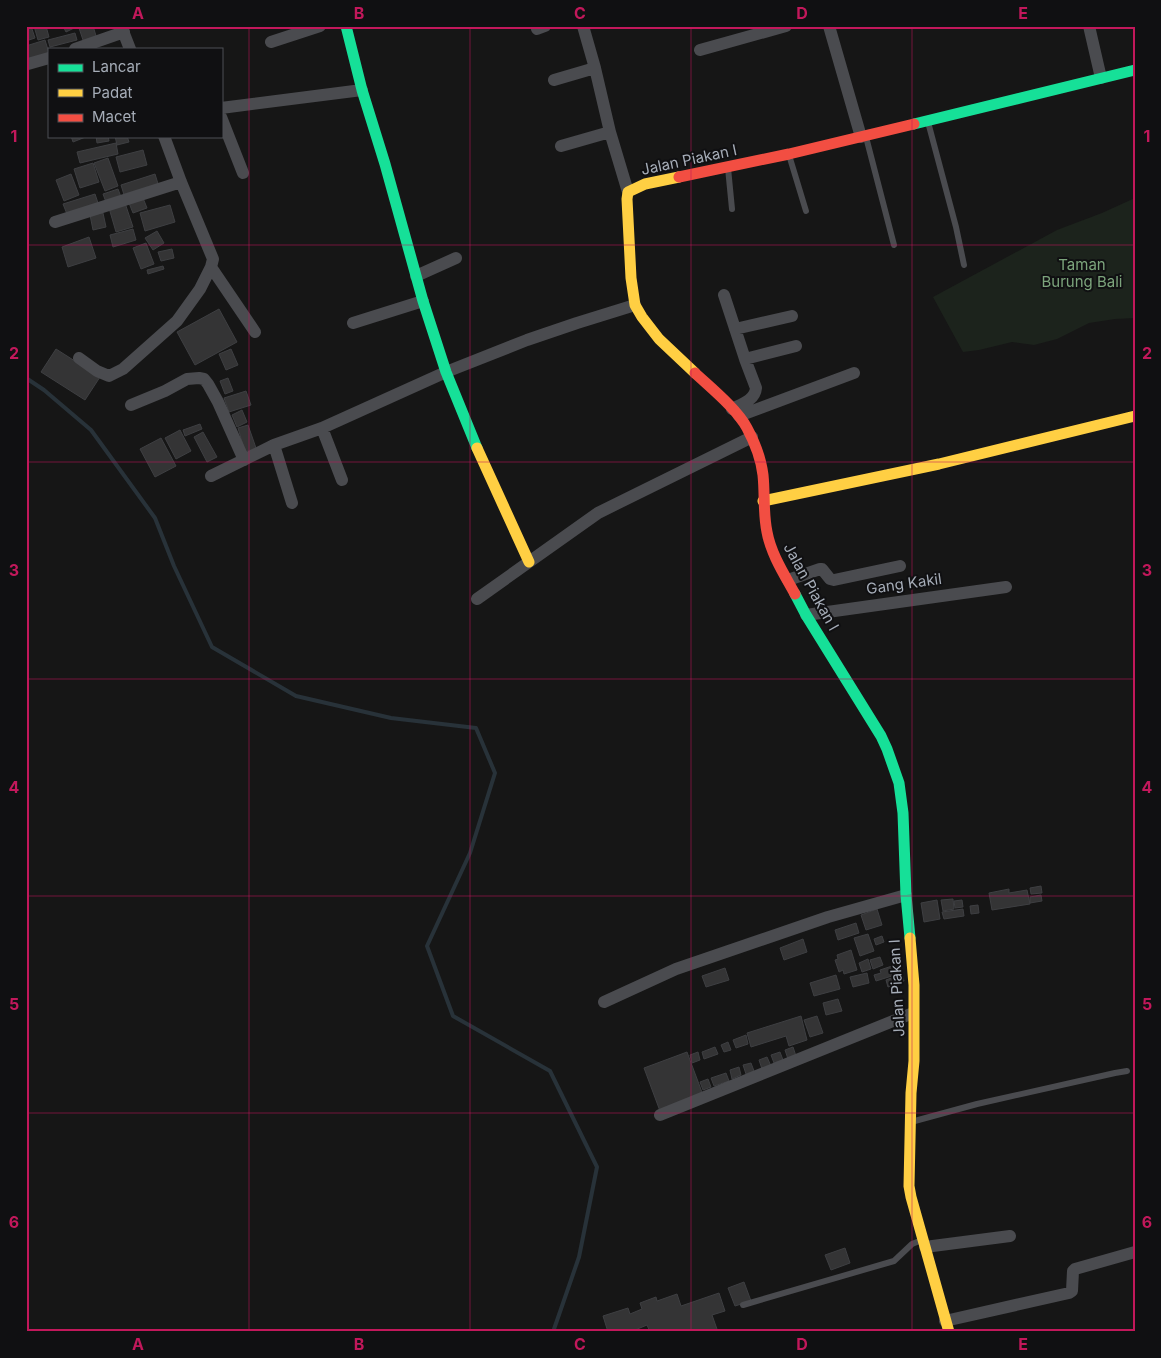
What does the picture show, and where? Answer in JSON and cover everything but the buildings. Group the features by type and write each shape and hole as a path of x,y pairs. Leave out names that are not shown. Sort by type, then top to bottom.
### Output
{"street":[{"path":"271,42 320,26"},
{"path":"346,26 362,90 423,301 446,372 474,441 529,562"},
{"path":"583,26 596,68 610,132 628,192"},
{"path":"700,50 786,26"},
{"path":"829,26 863,136"},
{"path":"1089,26 1101,78"},
{"path":"77,48 123,29 130,48"},
{"path":"28,64 48,58"},
{"path":"554,80 596,68"},
{"name":"Jalan Piakan I","path":"947,1326 909,1186 910,1122 914,1061 914,985 906,895 903,813 899,783 887,749 867,713 806,615 773,553 764,516 763,476 760,460 746,426 736,412 659,340 635,306 630,261 628,192 645,184 789,154 1135,70"},
{"path":"222,108 362,90"},
{"path":"222,119 243,173"},
{"path":"561,146 610,132"},
{"path":"80,358 97,371 109,376 123,369 177,321 200,289 211,267 213,259 165,138"},
{"path":"55,222 181,182"},
{"path":"416,276 456,258"},
{"path":"211,267 255,332"},
{"path":"724,295 757,390 752,398 736,412"},
{"path":"353,323 423,301"},
{"path":"211,476 274,446 322,428 446,372 577,323 635,306"},
{"path":"735,329 792,316"},
{"path":"745,359 796,346"},
{"path":"736,412 854,373"},
{"path":"132,405 187,379 204,379 218,402 244,460"},
{"path":"764,501 939,464 1135,416"},
{"path":"322,428 342,480"},
{"path":"477,599 598,513 752,437"},
{"path":"274,446 292,503"},
{"path":"788,580 820,569 830,580 834,580 900,566"},
{"name":"Gang Kakil","path":"806,615 1006,587"},
{"path":"604,1002 676,969 828,917 906,895"},
{"path":"660,1115 913,1013"},
{"path":"924,1243 1010,1236"},
{"path":"947,1326 1069,1293 1072,1291 1072,1274 1075,1269 1135,1252"}],"lane":[{"path":"928,120 964,265"},
{"path":"863,136 894,245"},
{"path":"789,154 806,211"},
{"path":"728,166 732,209"},
{"path":"910,1122 977,1104 1127,1071"},
{"path":"743,1305 894,1262 912,1244 924,1243"}],"green space":[{"name":"Taman Burung Bali","path":"1135,198 1135,318 1089,323 1057,339 1034,345 1012,342 963,352 933,297 1057,230"}],"waterway":[{"path":"26,378 44,390 91,430 155,518 174,566 212,647 296,696 391,718 476,728 495,773 470,853 427,946 453,1016 550,1071 597,1167 579,1257 553,1332"}],"traffic: fast":[{"path":"346,26 362,90 385,164 423,301 446,372 477,448"},
{"path":"914,124 1135,70"},
{"path":"795,594 881,736 899,783 903,813 906,895 910,938"}],"traffic: slow":[{"path":"679,177 645,184 628,192 631,278 635,305 642,317 659,339 695,373"},
{"path":"763,501 939,464 1135,416"},
{"path":"477,448 529,562"},
{"path":"910,938 914,985 914,1061 911,1093 909,1186 949,1332"}],"traffic: jam":[{"path":"679,177 789,154 914,124"},
{"path":"695,373 737,413 753,439 762,469 765,518 769,540 778,564 795,594"}]}
